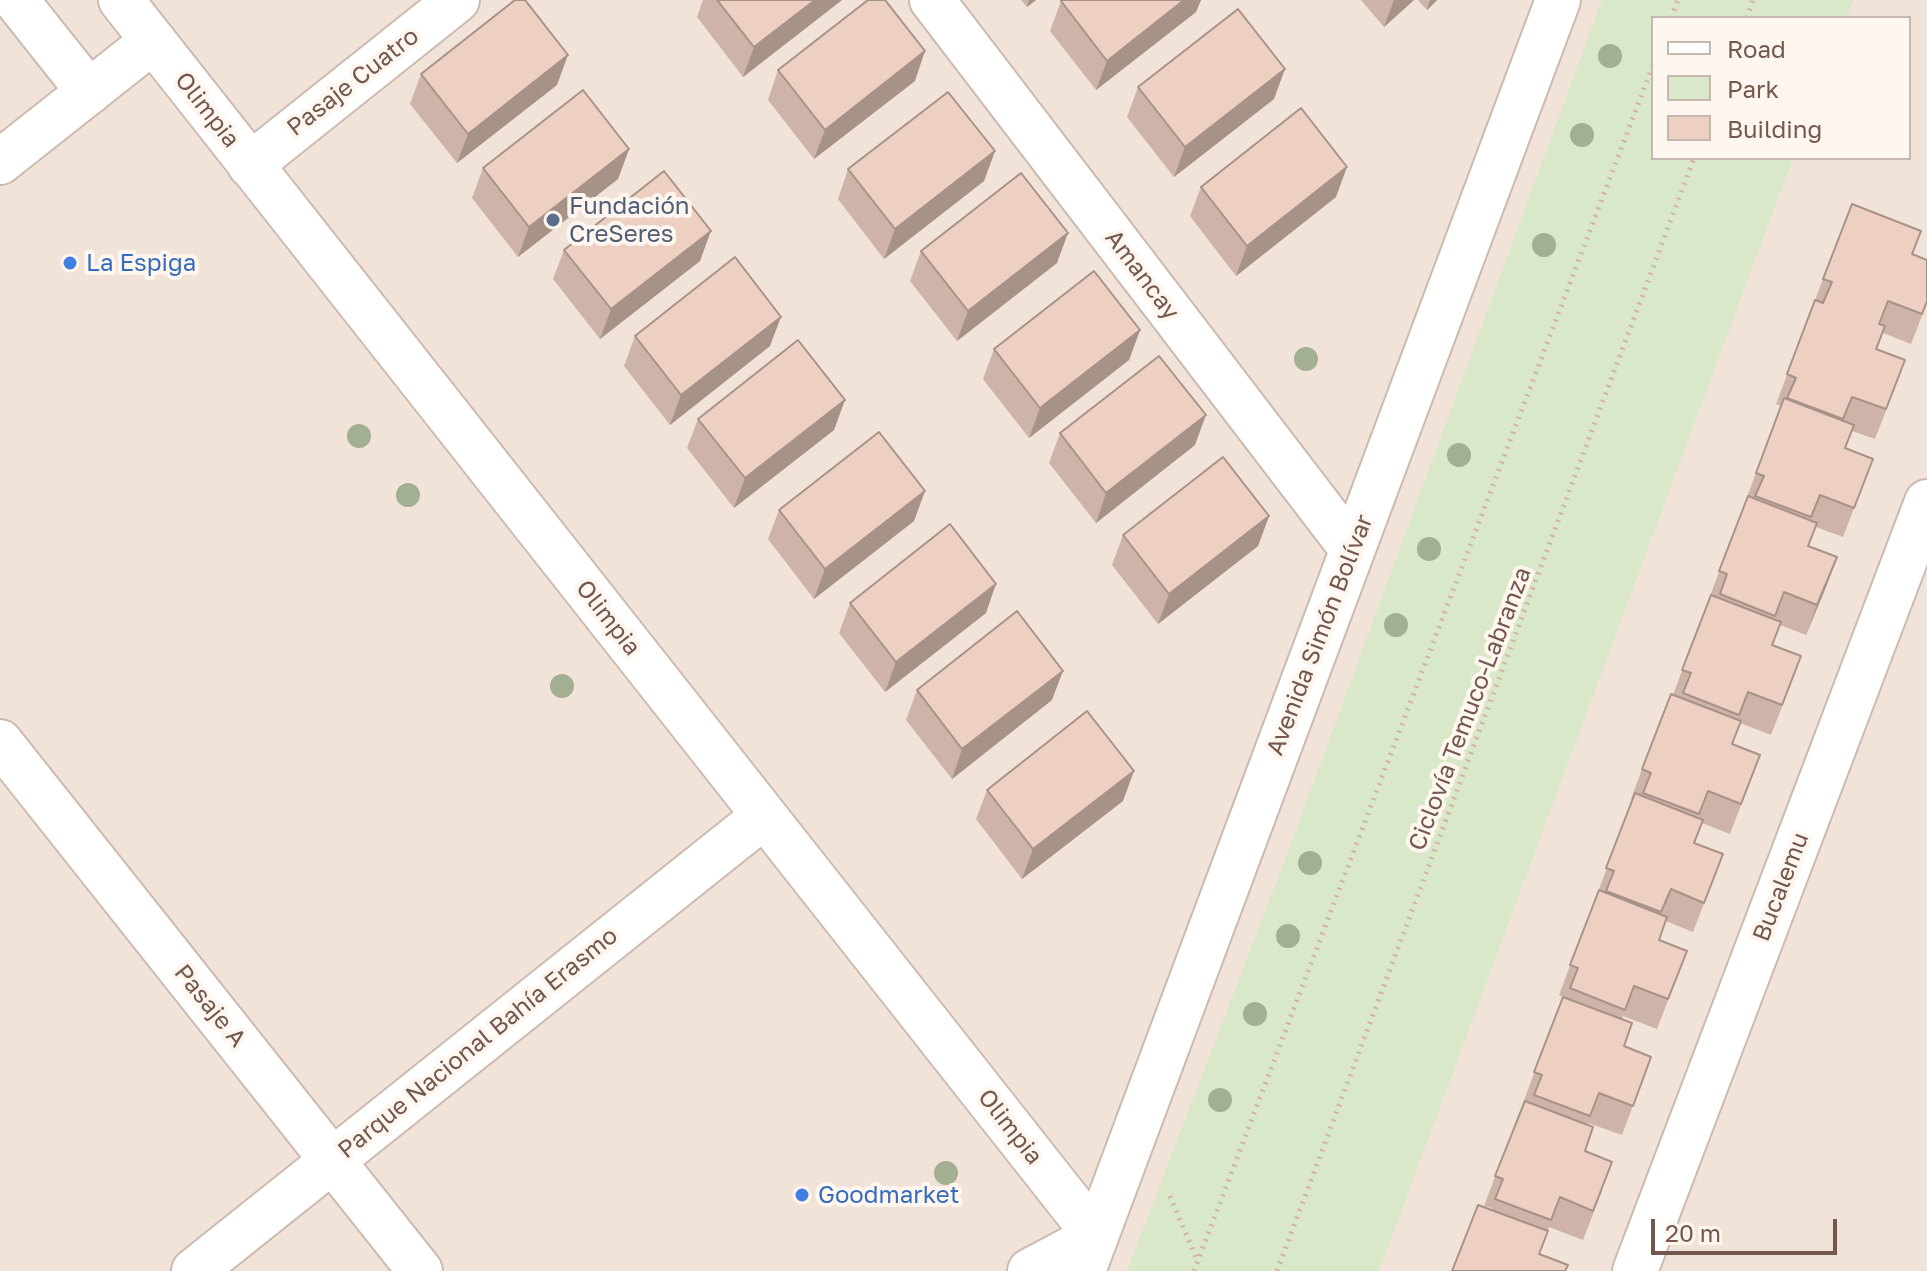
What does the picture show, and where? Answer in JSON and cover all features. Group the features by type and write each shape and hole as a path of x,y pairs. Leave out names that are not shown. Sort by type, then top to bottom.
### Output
{"street":[{"path":"16,0 89,92"},
{"name":"Olimpia","path":"121,0 764,816 1090,1254"},
{"name":"Pasaje Cuatro","path":"250,165 457,0"},
{"name":"Amancay","path":"932,0 1352,549"},
{"name":"Avenida Simón Bolívar","path":"1090,1254 1558,0"},
{"path":"0,162 153,41"},
{"name":"Bucalemu","path":"1635,1271 1927,502"},
{"name":"Pasaje A","path":"0,742 420,1271"},
{"name":"Parque Nacional Bahía Erasmo","path":"194,1271 764,816"},
{"path":"1030,1271 1090,1254"}],"path":[{"path":"1194,1271 1651,70"},
{"name":"Ciclovía Temuco-Labranza","path":"1277,1271 1693,160"}],"shaded area":[{"path":"0,0 1927,0 1927,1271 0,1271"}],"green space":[{"path":"1602,0 1853,0 1847,16 1651,16 1651,160 1792,160 1379,1271 1127,1271 1288,852"}],"building":[{"path":"515,0 525,0 568,55 468,134 421,74"},
{"path":"717,0 815,0 754,47"},
{"path":"868,0 885,0 925,51 825,130 778,70"},
{"path":"1062,0 1184,0 1107,61"},
{"path":"1238,9 1285,69 1185,147 1138,87"},
{"path":"583,90 629,149 529,227 483,168"},
{"path":"948,92 995,151 895,229 848,169"},
{"path":"1301,108 1347,167 1247,246 1201,187"},
{"path":"664,171 711,231 611,309 564,250"},
{"path":"1021,173 1068,233 968,311 921,251"},
{"path":"1852,204 1921,231 1912,254 1927,260 1927,301 1922,314 1888,301 1879,324 1885,326 1876,349 1905,360 1886,409 1852,397 1843,419 1787,398 1796,378 1787,374 1815,300 1823,303 1832,282 1823,279"},
{"path":"735,257 781,317 681,395 635,336"},
{"path":"1094,271 1140,330 1040,408 994,349"},
{"path":"798,340 845,400 745,478 698,419"},
{"path":"1159,356 1206,415 1106,493 1060,433"},
{"path":"1784,398 1854,425 1845,448 1873,459 1854,508 1820,495 1811,517 1755,496 1764,476 1756,473"},
{"path":"879,432 925,491 825,569 779,510"},
{"path":"1223,457 1269,516 1169,594 1123,535"},
{"path":"1748,496 1817,523 1808,546 1837,557 1817,605 1784,592 1775,616 1720,594 1727,574 1719,571"},
{"path":"950,524 996,584 896,662 850,603"},
{"path":"1711,595 1781,622 1772,645 1801,656 1782,705 1748,692 1739,715 1683,693 1691,673 1682,670"},
{"path":"1017,611 1063,671 962,749 917,690"},
{"path":"1671,694 1741,721 1732,744 1760,755 1741,804 1708,791 1699,814 1643,793 1651,773 1642,769"},
{"path":"1087,711 1134,771 1033,849 987,790"},
{"path":"1635,793 1703,820 1694,843 1723,854 1704,903 1671,889 1661,912 1606,891 1614,871 1606,868"},
{"path":"1599,890 1667,917 1659,940 1687,951 1668,999 1634,986 1625,1010 1570,988 1578,968 1570,965"},
{"path":"1563,997 1632,1023 1624,1046 1651,1057 1633,1106 1599,1093 1590,1116 1534,1095 1542,1075 1534,1072"},
{"path":"1525,1101 1593,1127 1585,1151 1612,1162 1593,1211 1560,1197 1551,1220 1495,1199 1503,1179 1495,1176"},
{"path":"1478,1205 1548,1231 1539,1254 1568,1265 1565,1271 1452,1271"}],"place":[{"name":"Fundación CreSeres","path":"553,220"},
{"name":"La Espiga","path":"70,263"},
{"name":"Goodmarket","path":"802,1195"}]}
